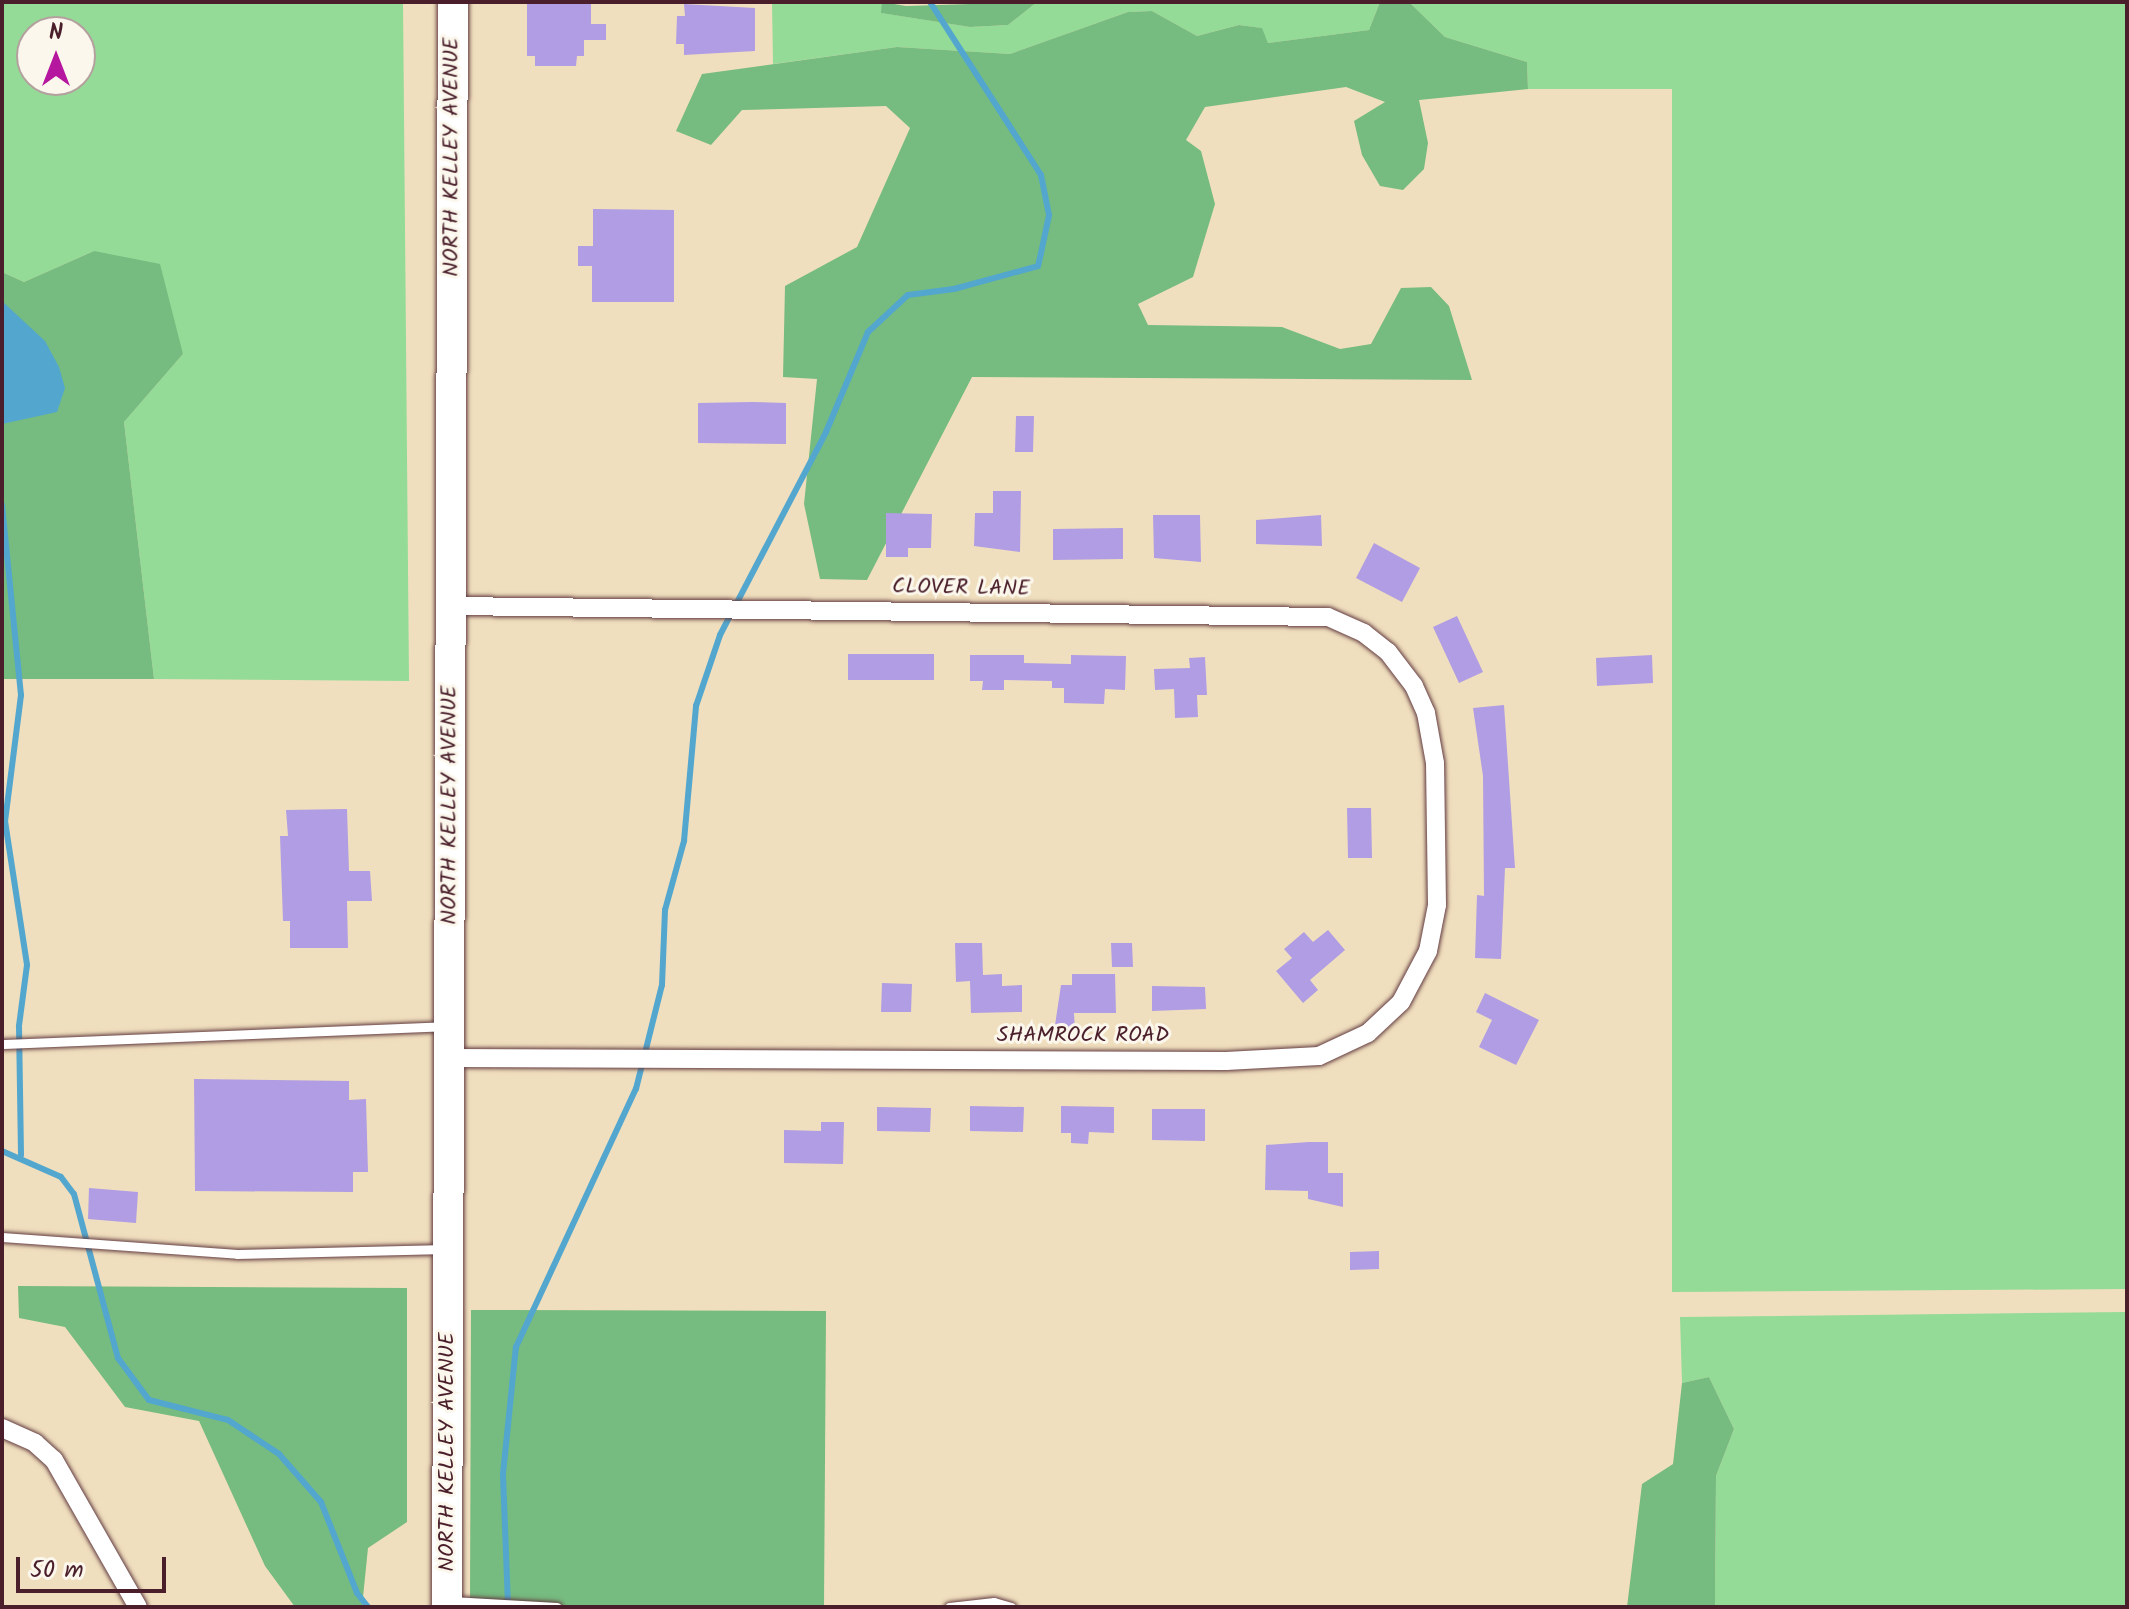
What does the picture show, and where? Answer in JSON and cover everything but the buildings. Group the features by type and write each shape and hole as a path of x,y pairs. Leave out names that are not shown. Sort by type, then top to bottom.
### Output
{"main road":[{"name":"NORTH KELLEY AVENUE","path":"447,1604 453,2"}],"street":[{"name":"CLOVER LANE","path":"450,606 1328,617 1364,633 1388,652 1426,713"},
{"name":"SHAMROCK ROAD","path":"450,1058 1226,1061 1319,1056 1368,1033 1387,1016 1417,979 1428,951 1437,905 1435,763 1426,713"},
{"path":"2,1428 35,1443 54,1460 138,1607"}],"lane":[{"path":"2,1044 449,1026"},
{"path":"2,1237 237,1254 448,1249"},
{"path":"949,1607 994,1602 1011,1607"},
{"path":"447,1604 557,1607"}],"green space":[{"path":"2,2 403,2 409,681 154,679 124,422 183,354 94,251 24,282 2,272"},
{"path":"772,2 882,2 882,13 970,27 1008,25 1037,2 1380,2 1369,30 1268,43 1261,28 1239,25 1197,36 1152,11 1128,12 1010,54 897,47 773,64"},
{"path":"882,2 906,6 1037,2 1008,25 970,27 881,13"},
{"path":"1380,2 1409,2 1445,37 1527,62 1528,89 1419,100 1428,143 1424,169 1403,190 1380,186 1362,155 1354,121 1385,102 1346,87 1205,107 1186,140 1201,151 1215,204 1193,277 1138,304 1148,325 1282,327 1340,349 1371,344 1401,288 1431,287 1449,306 1472,380 972,377 867,580 820,579 804,504 817,379 783,377 785,286 857,247 910,128 886,106 742,110 711,145 676,131 702,74 897,47 1010,54 1128,12 1152,11 1197,36 1239,25 1262,28 1268,43 1369,30"},
{"path":"1409,2 2127,2 2127,1289 1672,1292 1672,89 1528,89 1527,62 1445,37"},
{"path":"94,251 160,264 183,354 124,422 154,679 2,679 2,272 24,282"},
{"path":"18,1286 407,1288 407,1522 368,1548 362,1607 295,1607 265,1566 199,1421 125,1407 65,1327 19,1318"},
{"path":"471,1310 826,1311 824,1607 470,1607"},
{"path":"2127,1312 2127,1607 1715,1607 1716,1476 1734,1429 1709,1377 1682,1383 1680,1317"},
{"path":"1709,1377 1734,1429 1716,1476 1715,1607 1627,1607 1642,1484 1673,1464 1682,1383"}],"water":[{"path":"2,301 45,341 59,367 65,388 57,412 2,424"}],"waterway":[{"path":"508,1605 503,1474 516,1347 636,1089 662,985 665,910 684,841 696,706 720,635 826,432 868,332 908,295 954,289 1038,266 1049,215 1041,175 930,2"},
{"path":"2,505 21,695 5,821 27,965 19,1026 21,1155"},
{"path":"2,1151 61,1177 74,1194 118,1358 149,1400 228,1420 279,1454 321,1502 357,1593 368,1607"}]}
